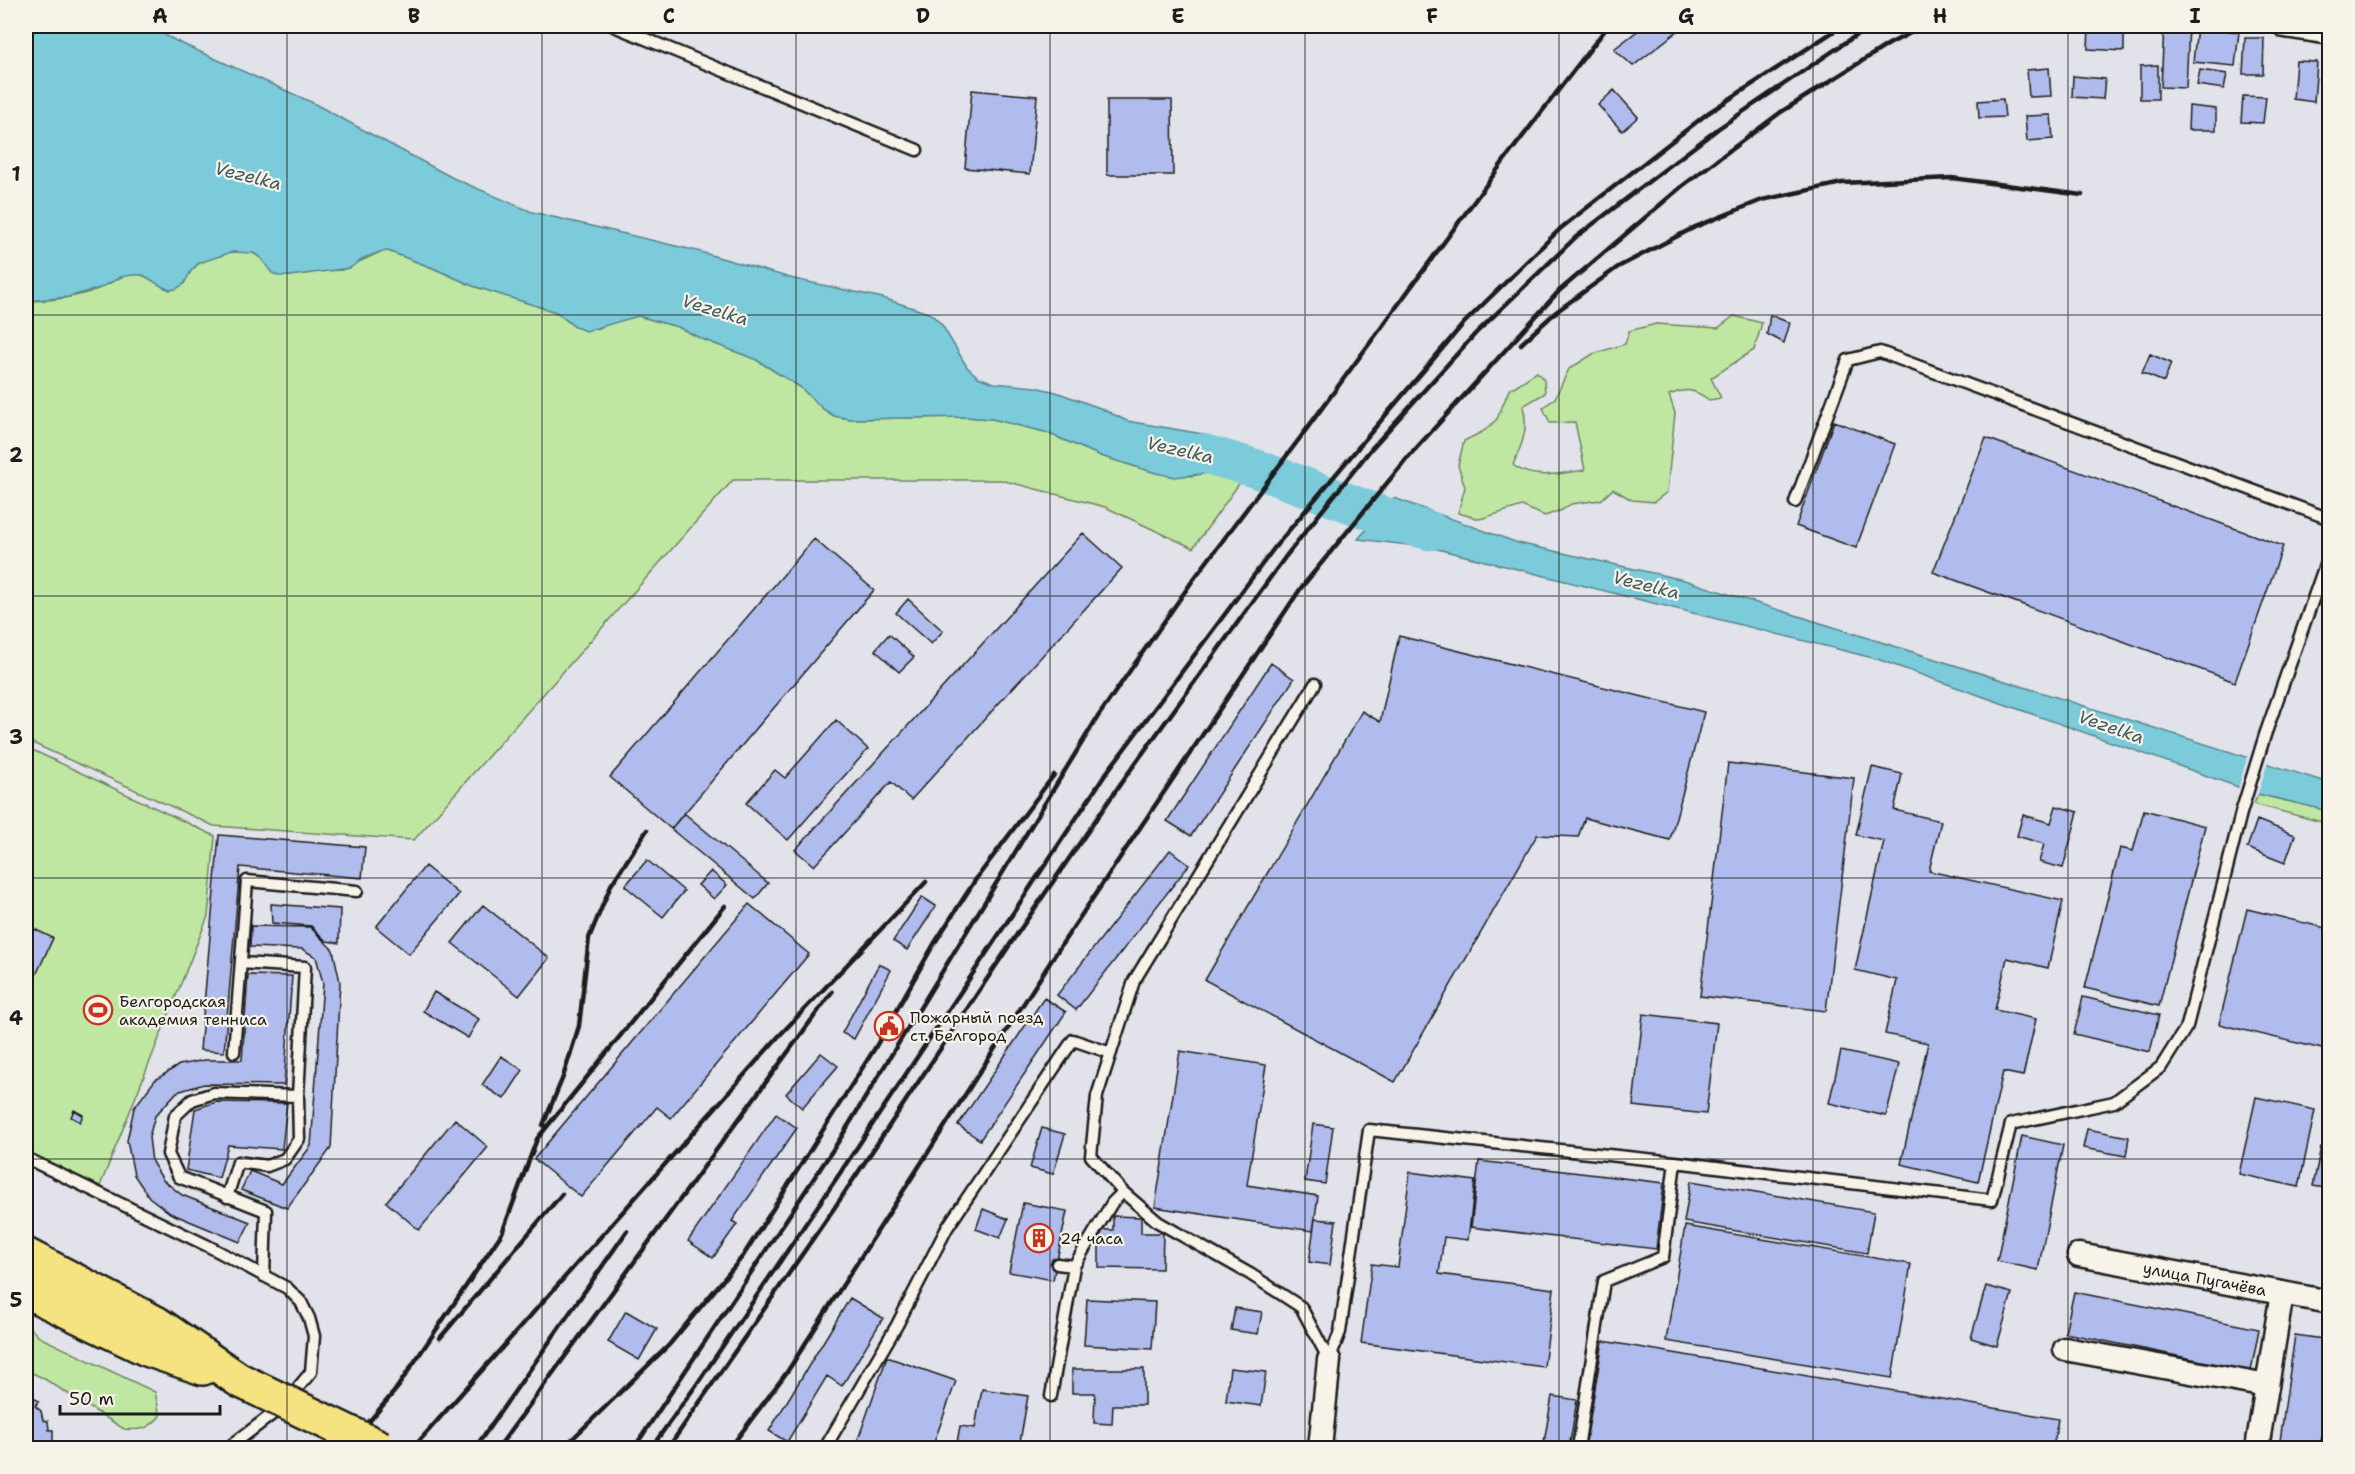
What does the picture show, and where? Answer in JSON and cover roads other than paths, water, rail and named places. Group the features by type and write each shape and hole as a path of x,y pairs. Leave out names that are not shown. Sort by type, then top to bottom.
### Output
{"main road":[{"path":"26,1255 156,1323 239,1380"},
{"path":"26,1291 147,1349 239,1380 381,1449"}],"street":[{"path":"2285,26 2330,33"},
{"name":"улица Пугачёва","path":"2079,1255 2330,1302"},
{"path":"2257,1449 2282,1293"},
{"path":"2065,1349 2267,1386"},
{"path":"1320,1449 1329,1360"}],"lane":[{"path":"614,26 917,150"},
{"path":"1795,502 1848,360 1880,352 2330,519"},
{"path":"1329,1360 1341,1332 1369,1130 1675,1162 1992,1200 2011,1124 2114,1102 2161,1067 2187,1026 2241,813 2265,735 2330,551"},
{"path":"1315,684 1134,981 1097,1096 1091,1156 1123,1192 1158,1222 1250,1274 1301,1307 1329,1360"},
{"path":"234,1052 247,881 357,891"},
{"path":"227,1197 238,1162 267,1166 285,1159 299,1139 298,1096 304,967 241,963"},
{"path":"825,1449 897,1325 947,1228 1074,1040 1111,1053"},
{"path":"264,1276 266,1211 178,1177 168,1154 175,1116 192,1100 214,1093 298,1096"},
{"path":"26,1158 208,1246 287,1288 301,1302 314,1336 311,1372 283,1406 228,1449"},
{"path":"1578,1449 1604,1281 1663,1257 1675,1162"},
{"path":"1052,1396 1074,1266 1112,1203 1123,1192"},
{"path":"1057,1264 1074,1266"}],"water":[{"path":"26,26 149,26 176,41 311,102 453,178 532,212 697,251 794,279 883,298 931,314 942,325 967,367 978,377 994,383 1035,387 1056,392 1100,408 1127,421 1203,434 1259,455 1254,468 1244,477 1227,471 1175,477 1101,456 1045,432 992,419 966,417 851,419 834,416 823,409 800,387 755,359 702,339 678,327 638,316 586,331 575,327 556,312 473,286 388,251 364,258 350,268 290,276 278,276 272,273 260,257 253,253 232,252 199,263 191,271 184,284 176,289 170,290 143,275 132,275 121,277 100,288 68,297 26,301"},
{"path":"1394,498 1518,543 1684,580 2329,783 2329,811 2258,794 1877,659 1433,548 1358,539"}],"waterway":[{"name":"Vezelka","path":"1202,453 1254,468 1430,531"}],"railway":[{"path":"634,1448 840,1139 1097,718 1193,580 1506,158 1608,26"},
{"path":"651,1448 836,1179 1107,772 1275,547 1362,443 1464,323 1561,228 1708,113 1842,26"},
{"path":"668,1448 837,1204 1121,783 1286,556 1371,449 1476,333 1576,237 1719,128 1870,26"},
{"path":"730,1448 787,1372 1060,947 1301,588 1410,455 1559,291 1681,187 1781,112 1889,44 1924,26"},
{"path":"1521,344 1556,312 1618,267 1695,227 1762,200 1842,183 1952,178 2082,195"},
{"path":"563,1448 669,1345 743,1256 875,1048 934,944 976,879 1054,775"},
{"path":"543,1125 563,1077 579,1026 589,938 611,885 647,830"},
{"path":"413,1448 778,1037 926,882"},
{"path":"394,1392 502,1233 537,1139 725,906"},
{"path":"498,1448 832,992"},
{"path":"440,1338 562,1194"},
{"path":"475,1448 627,1231"},
{"path":"347,1448 399,1386"}],"place":[{"name":"Белгородская академия тенниса","path":"98,1010"},
{"name":"Пожарный поезд ст. Белгород","path":"889,1026"},
{"name":"24 часа","path":"1039,1238"}]}
